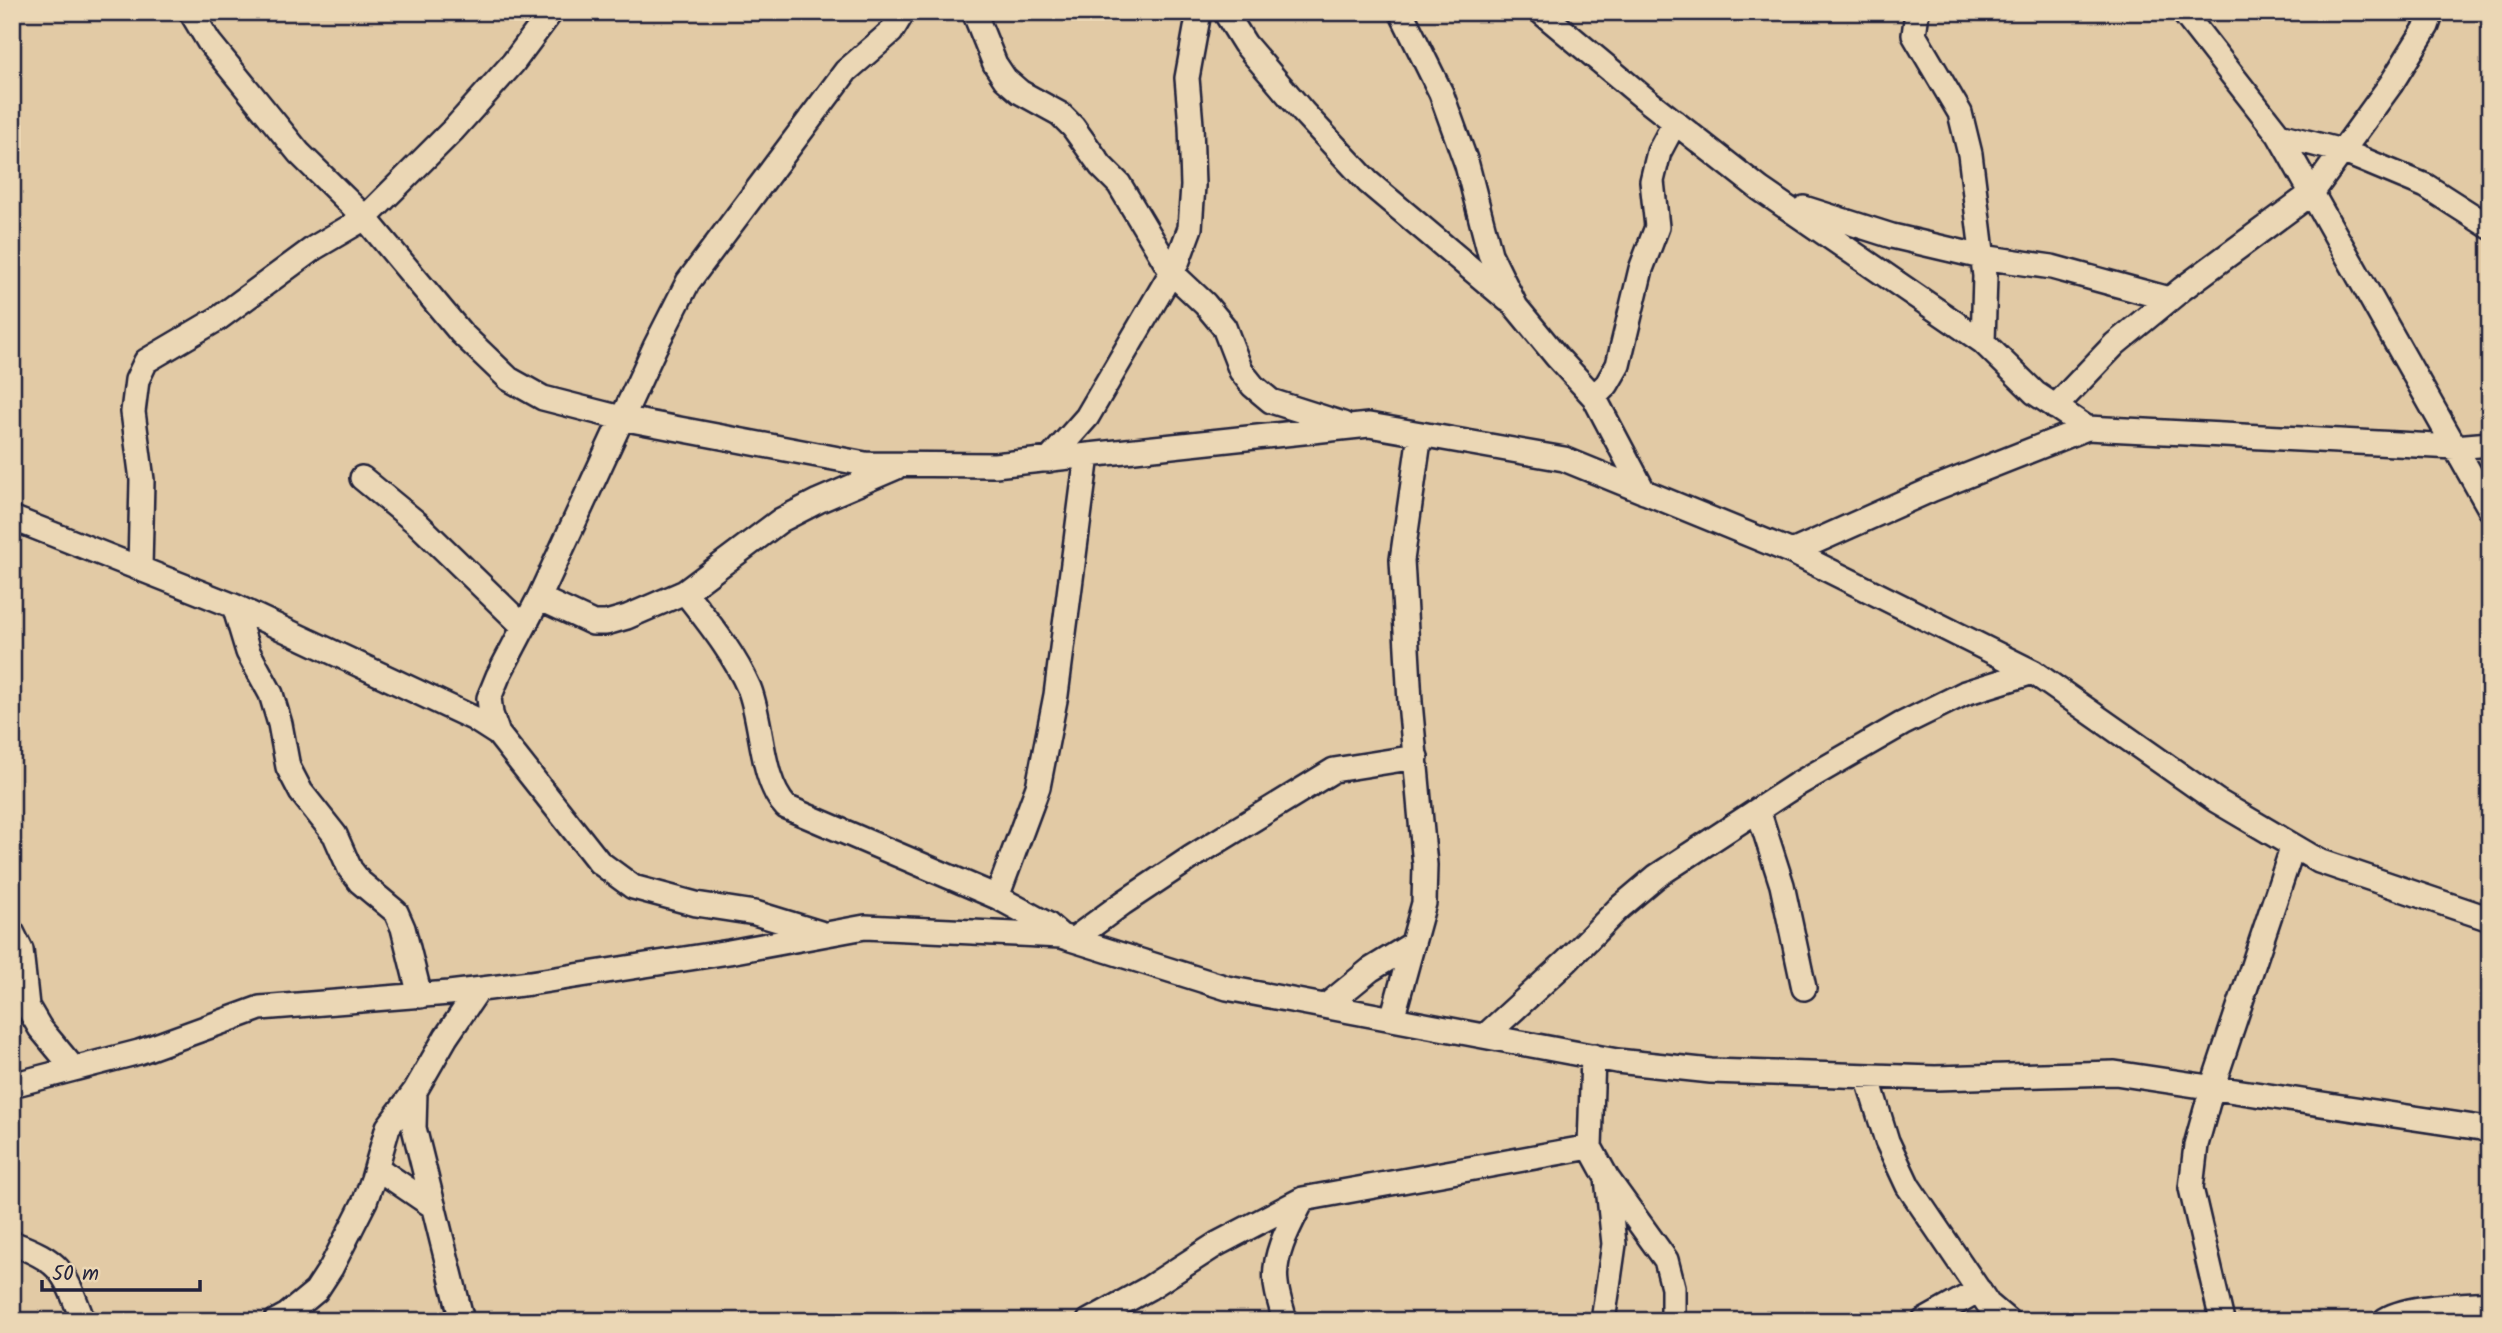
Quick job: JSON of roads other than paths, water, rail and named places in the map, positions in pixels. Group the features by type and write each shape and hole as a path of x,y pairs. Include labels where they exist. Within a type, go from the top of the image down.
{"street":[{"path":"191,12 209,42 299,153 365,218 461,333 509,379 543,398 621,418 865,464 995,465 1369,425 1564,459 1792,552 2032,672 2217,801 2319,861 2490,919"},
{"path":"140,568 142,480 133,412 137,380 143,365 159,352 219,318 314,248 365,218 454,129 505,73 551,12"},
{"path":"826,934 755,913 696,904 633,887 599,862 498,734 489,698 688,282 846,71 891,32 903,12"},
{"path":"974,12 995,64 1005,79 1020,92 1060,114 1073,127 1095,160 1119,184 1172,273 1205,304 1224,327 1241,370 1262,394 1271,401 1353,427"},
{"path":"1049,460 1087,417 1172,273 1190,228 1193,186 1187,78 1199,12"},
{"path":"1225,12 1245,44 1368,182 1516,307 1594,397 1644,492"},
{"path":"1401,12 1441,93 1467,165 1490,254 1516,307"},
{"path":"1541,12 1675,122 1777,200 1983,342 2035,393 2087,428"},
{"path":"1917,12 1914,35 1960,113 1970,154 1985,276 1983,342"},
{"path":"2183,12 2279,135 2490,509"},
{"path":"2055,407 2115,344 2169,299 2312,194 2391,84 2427,26 2432,12"},
{"path":"1594,397 1607,384 1618,365 1641,269 1657,227 1653,181 1659,152 1675,122"},
{"path":"2279,135 2342,151 2426,186 2490,228"},
{"path":"1777,200 1892,236 1982,257 2052,267 2169,299"},
{"path":"1792,552 1933,489 2087,428 2455,447 2490,444"},
{"path":"1392,1019 1424,903 1425,866 1410,702 1402,560 1420,434"},
{"path":"998,897 1038,787 1075,561 1087,456"},
{"path":"539,598 593,623 627,617 685,592 781,520 903,464"},
{"path":"362,478 418,524 523,626"},
{"path":"12,518 234,606 435,699 498,734"},
{"path":"685,592 729,650 749,689 774,789 786,807 998,897 1068,938"},
{"path":"234,606 248,652 271,694 288,767 301,792 335,835 349,869 360,882 396,912 404,928 420,996"},
{"path":"1485,1036 1567,961 1618,909 1657,876 1796,785 1902,724 1965,693 2032,672"},
{"path":"1068,938 1192,857 1334,770 1416,757"},
{"path":"1758,810 1782,885 1804,988"},
{"path":"2222,1321 2191,1188 2196,1145 2212,1088 2293,846"},
{"path":"12,1085 139,1052 260,1008 478,989 702,956 865,928 1068,938 1227,988 1593,1056 1711,1071 1935,1078 2115,1073 2482,1128 2490,1132"},
{"path":"12,932 21,950 27,1006 40,1028 74,1069"},
{"path":"1326,1006 1370,970 1411,945"},
{"path":"276,1321 316,1291 331,1268 365,1202 388,1128 415,1091 478,989"},
{"path":"1593,1056 1590,1147 1607,1178 1666,1260 1673,1287 1673,1321"},
{"path":"1867,1076 1886,1141 1908,1186 1988,1304 2008,1321"},
{"path":"415,1091 414,1128 462,1321"},
{"path":"1089,1321 1149,1288 1217,1244 1303,1199 1590,1147"},
{"path":"377,1168 434,1208"},
{"path":"1603,1321 1614,1244 1607,1178"},
{"path":"1285,1321 1275,1282 1276,1268 1288,1231 1303,1199"},
{"path":"12,1242 41,1253 58,1266 71,1288 83,1321"},
{"path":"1924,1321 1979,1290"},
{"path":"2384,1321 2390,1316 2414,1310 2490,1303"}]}
